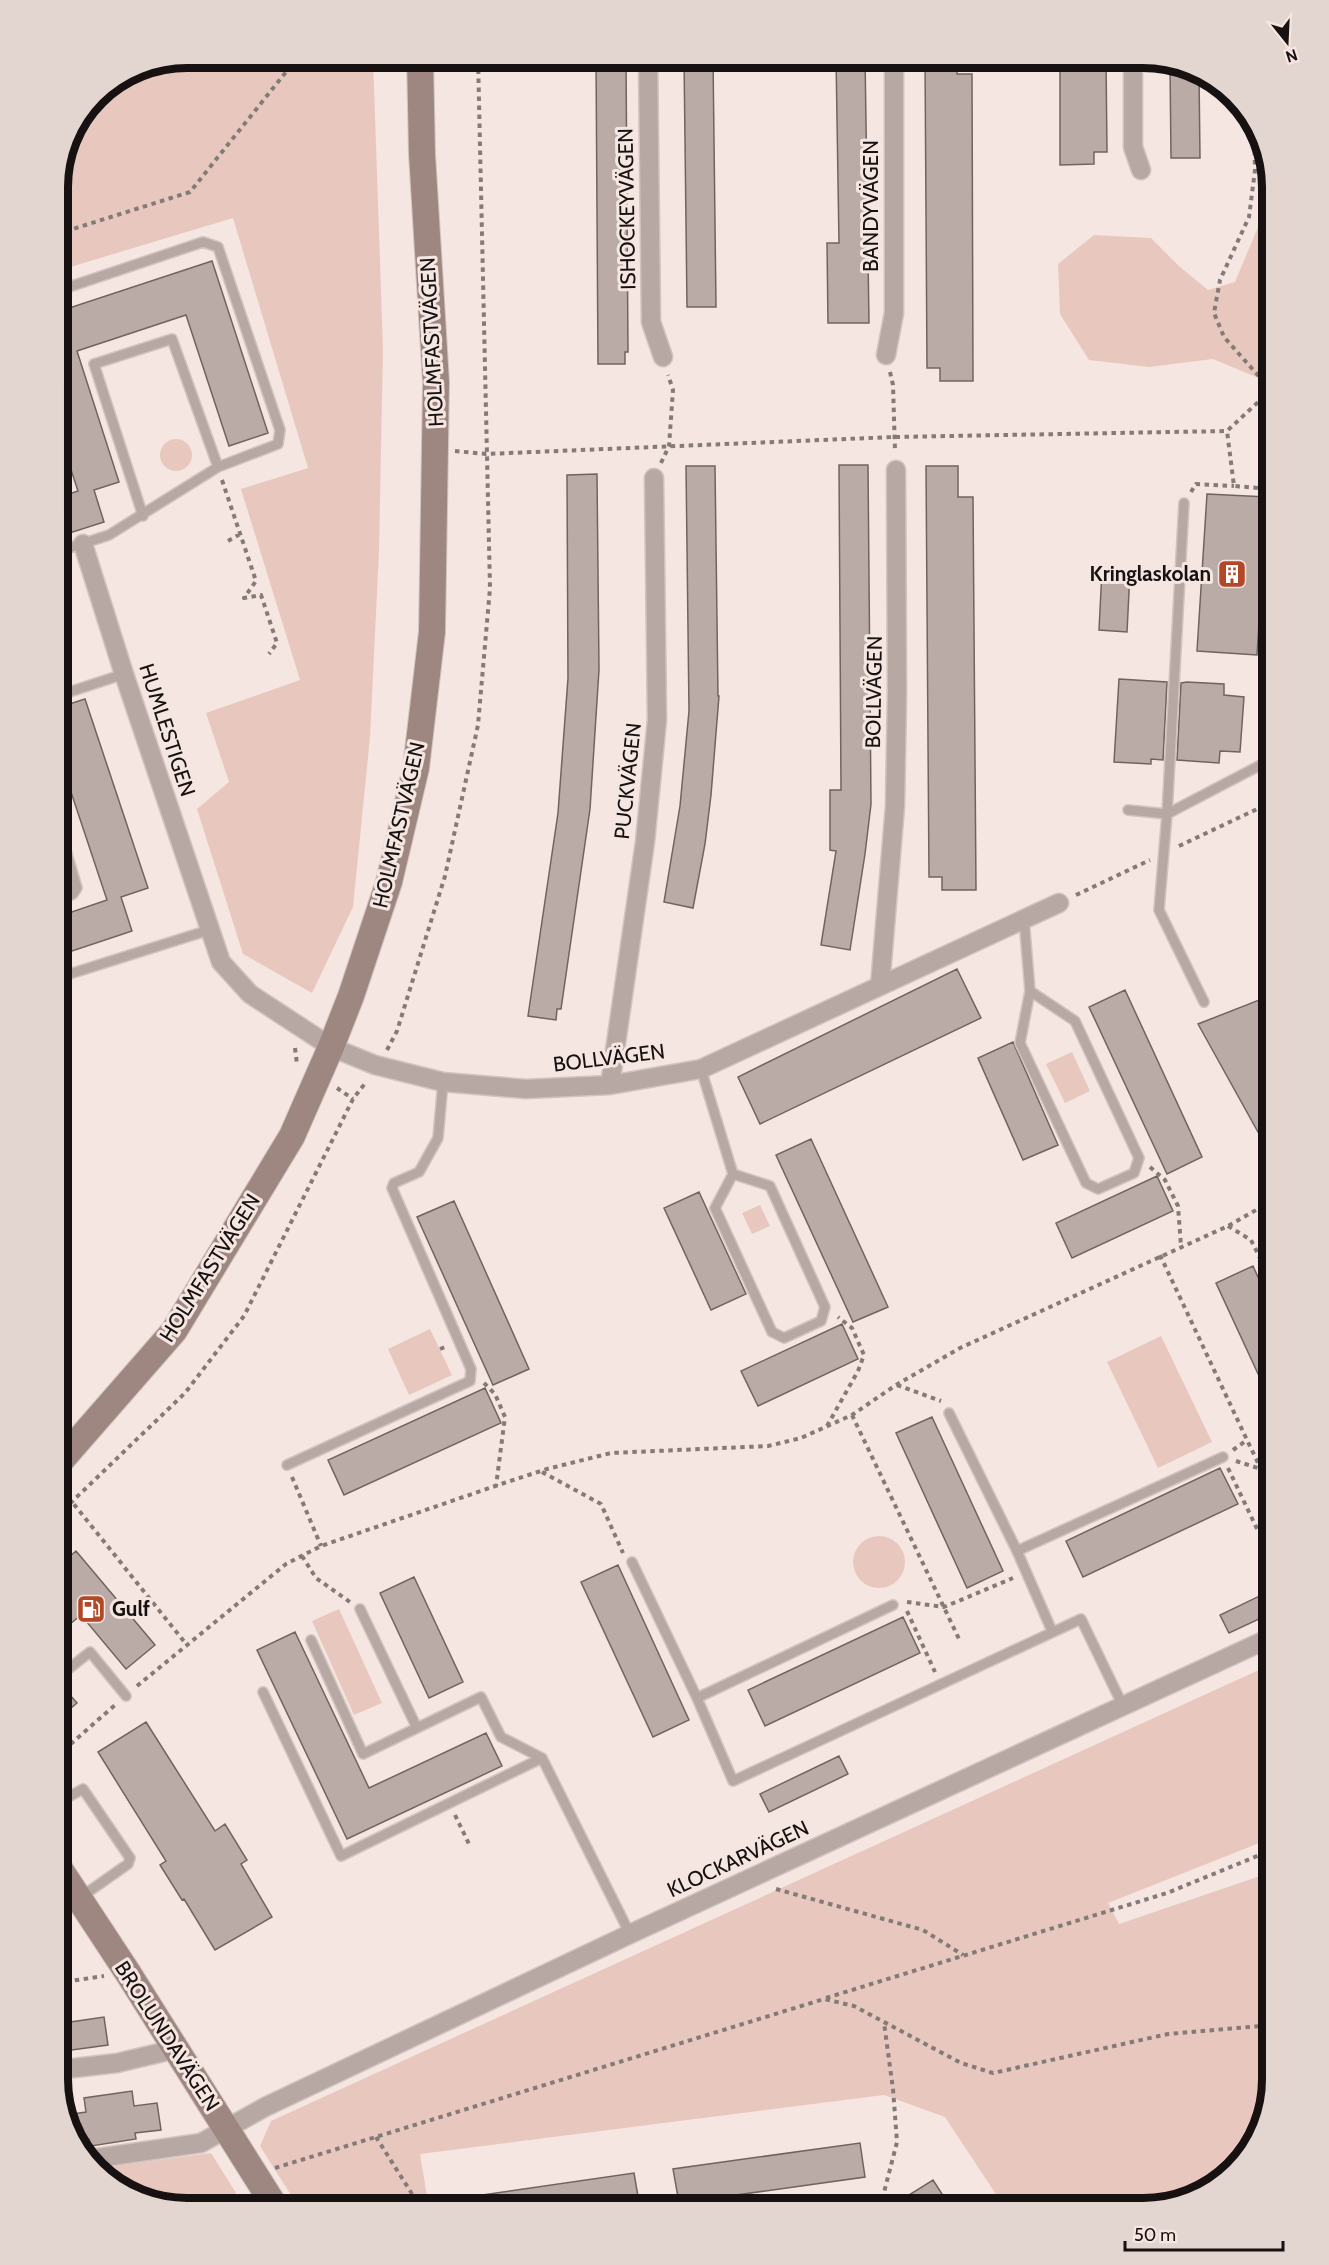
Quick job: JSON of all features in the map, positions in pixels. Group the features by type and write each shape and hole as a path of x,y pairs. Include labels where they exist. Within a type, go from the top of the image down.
{"street":[{"name":"HOLMFASTVÄGEN","path":"68,1452 174,1331 292,1136 351,996 389,882 416,768 432,632 437,449 436,382 422,154 420,68"},
{"name":"ISHOCKEYVÄGEN","path":"648,68 651,322 663,357"},
{"name":"BANDYVÄGEN","path":"885,355 894,313 894,68"},
{"path":"1133,68 1133,147 1141,170"},
{"name":"BOLLVÄGEN","path":"880,986 895,806 896,470"},
{"name":"PUCKVÄGEN","path":"610,1085 645,842 657,720 654,478"},
{"name":"HUMLESTIGEN","path":"83,544 124,674 221,962 250,994 331,1047"},
{"name":"BOLLVÄGEN","path":"331,1047 375,1065 443,1083 526,1089 610,1085 701,1069 1059,903"},
{"name":"KLOCKARVÄGEN","path":"98,2158 201,2143 228,2130 265,2107 630,1934 1262,1642"},
{"name":"BROLUNDAVÄGEN","path":"68,1881 269,2197"},
{"path":"68,2069 117,2063 176,2049"}],"lane":[{"path":"68,287 203,242 218,248 280,430 278,444 218,467 110,535 68,549"},
{"path":"143,516 94,364 172,339 218,467"},
{"path":"1184,503 1167,814 1159,910 1204,1002"},
{"path":"68,692 124,674"},
{"path":"1128,810 1167,814 1262,764"},
{"path":"68,857 77,888 68,896"},
{"path":"1024,919 1030,991 1020,1043 1086,1184 1098,1190 1134,1173 1139,1158 1075,1021 1030,991"},
{"path":"68,975 209,930"},
{"path":"701,1069 732,1174 715,1208 772,1332 784,1338 820,1321 825,1307 770,1186 732,1174"},
{"path":"287,1465 470,1380 471,1369 392,1188 394,1183 419,1172 438,1138 443,1083"},
{"path":"949,1413 1017,1551 1052,1631"},
{"path":"1017,1551 1223,1457"},
{"path":"632,1562 697,1698 733,1781 1081,1619 1123,1706"},
{"path":"697,1698 893,1605"},
{"path":"360,1609 417,1728"},
{"path":"311,1640 363,1754 481,1697 501,1737 542,1758 630,1934"},
{"path":"68,1669 90,1652 126,1696"},
{"path":"263,1692 341,1856 542,1758"},
{"path":"68,1797 83,1789 130,1858 128,1864 80,1898"}],"path":[{"path":"68,231 190,192 289,68"},
{"path":"1255,149 1255,170 1249,217 1220,280 1214,313 1224,337 1262,381"},
{"path":"885,355 893,385 896,470"},
{"path":"654,478 669,446 673,390 663,357"},
{"path":"437,449 486,454 894,438 1227,430 1262,399"},
{"path":"1227,430 1234,486"},
{"path":"218,467 256,581 244,598 261,595 277,643 269,654"},
{"path":"1184,503 1196,484 1262,488"},
{"path":"228,541 240,534"},
{"path":"1139,1158 1166,1180 1178,1206 1181,1246"},
{"path":"68,1746 186,1644 286,1564 321,1546 542,1471 611,1454 768,1446 801,1438 852,1415 896,1385 960,1348 1228,1226 1262,1207"},
{"path":"1228,1226 1251,1240 1262,1261"},
{"path":"1160,1255 1261,1469"},
{"path":"825,1307 852,1328 864,1355 858,1371 827,1426"},
{"path":"471,1369 495,1394 505,1418 496,1486"},
{"path":"896,1385 941,1401 949,1413"},
{"path":"852,1415 960,1641"},
{"path":"1223,1457 1261,1469"},
{"path":"1223,1457 1259,1533"},
{"path":"287,1465 321,1546"},
{"path":"542,1471 601,1504 625,1557 632,1562"},
{"path":"68,1505 73,1503 186,1644"},
{"path":"302,1556 316,1578 360,1609"},
{"path":"941,1683 903,1601 944,1607 1025,1573"},
{"path":"449,1804 470,1846"},
{"path":"257,2177 269,2170 1167,1893 1262,1854"},
{"path":"760,1873 767,1886 923,1930 963,1955"},
{"path":"68,1981 128,1973"},
{"path":"824,1999 854,2006 961,2063 993,2073 1168,2034 1262,2026"},
{"path":"883,2198 897,2142 884,2022"},
{"path":"376,2137 414,2197"}],"shaded area":[{"path":"179,68 373,68 383,349 379,551 370,737 353,907 312,993 243,954 197,809 229,782 206,713 300,680 241,489 308,468 233,218 68,268 68,179 72,156 83,127 102,102 127,83 164,70"},
{"path":"1262,214 1262,380 1213,359 1149,367 1089,360 1060,314 1058,264 1094,235 1151,238 1180,267 1208,290 1235,282"},
{"path":"176,439 187,444 192,455 187,466 176,471 165,466 160,455 165,444"},
{"path":"1072,1052 1090,1091 1065,1103 1046,1064"},
{"path":"760,1205 770,1226 752,1234 742,1213"},
{"path":"430,1329 452,1375 409,1395 388,1349"},
{"path":"1161,1336 1212,1442 1158,1468 1107,1362"},
{"path":"879,1536 889,1538 897,1544 903,1552 905,1562 903,1572 897,1580 889,1586 879,1588 869,1586 861,1580 855,1572 853,1562 855,1552 861,1544 869,1538"},
{"path":"339,1609 382,1703 354,1715 312,1621"},
{"path":"1262,1669 1262,1842 1108,1903 1119,1924 1262,1875 1262,2078 1257,2109 1249,2131 1232,2157 1221,2168 1195,2185 1165,2195 1142,2198 998,2198 945,2117 884,2095 420,2154 427,2197 292,2197 260,2146 271,2121"},
{"path":"211,2153 236,2193 230,2197 164,2195 134,2185 107,2167"}],"building":[{"path":"596,68 626,68 628,352 625,352 625,364 598,364"},
{"path":"684,68 713,68 716,307 687,307"},
{"path":"836,68 865,68 869,323 828,323 827,243 839,243"},
{"path":"925,68 957,68 957,74 972,74 973,381 940,381 940,368 927,368"},
{"path":"1060,68 1106,68 1107,152 1094,152 1094,164 1060,165"},
{"path":"1170,71 1199,83 1200,158 1171,158"},
{"path":"212,261 268,433 229,446 186,315 77,351 119,482 94,490 104,522 68,533 68,494 78,491 68,461 68,308"},
{"path":"839,465 868,465 871,804 850,950 821,945 836,851 830,850 830,790 841,790"},
{"path":"686,466 715,466 719,696 705,844 693,908 664,902 680,806 689,711"},
{"path":"926,466 958,466 958,497 973,497 976,890 942,890 942,877 929,877"},
{"path":"597,474 599,670 590,809 561,1009 557,1009 556,1020 528,1016 558,813 568,678 567,475"},
{"name":"Kringlaskolan","path":"1207,494 1262,497 1262,576 1257,655 1197,651"},
{"path":"1102,570 1130,572 1127,632 1099,630"},
{"path":"1119,679 1167,682 1163,760 1151,759 1151,764 1114,762"},
{"path":"1181,683 1224,684 1224,695 1244,697 1240,752 1220,751 1219,763 1177,760"},
{"path":"85,699 148,888 121,897 132,931 68,952 68,913 107,900 68,783 68,704"},
{"path":"957,969 981,1018 760,1124 738,1077"},
{"path":"1125,990 1202,1157 1167,1174 1089,1007"},
{"path":"1262,999 1262,1130 1258,1132 1198,1024"},
{"path":"1013,1042 1058,1145 1023,1160 978,1058"},
{"path":"811,1139 888,1307 853,1322 776,1155"},
{"path":"1157,1176 1173,1211 1072,1258 1056,1223"},
{"path":"699,1192 746,1294 711,1310 664,1208"},
{"path":"454,1201 529,1369 493,1385 417,1217"},
{"path":"1253,1266 1262,1286 1262,1382 1216,1283"},
{"path":"842,1324 858,1359 758,1406 741,1371"},
{"path":"485,1388 501,1423 344,1495 328,1460"},
{"path":"932,1417 1003,1571 967,1588 896,1433"},
{"path":"1220,1468 1238,1504 1083,1577 1066,1541"},
{"name":"Gulf","path":"76,1551 155,1645 126,1669 81,1615 68,1626 68,1558"},
{"path":"618,1565 689,1720 653,1737 581,1582"},
{"path":"414,1577 463,1682 429,1698 380,1593"},
{"path":"1262,1595 1262,1618 1229,1633 1220,1615"},
{"path":"903,1617 920,1653 765,1726 748,1690"},
{"path":"295,1632 369,1788 486,1733 502,1766 347,1839 257,1650"},
{"path":"68,1693 77,1703 68,1711"},
{"path":"146,1722 215,1831 225,1824 247,1860 241,1864 272,1917 215,1950 160,1865 166,1861 98,1752"},
{"path":"839,1756 848,1774 769,1812 760,1794"},
{"path":"104,2017 108,2045 68,2050 68,2022"},
{"path":"132,2091 134,2106 157,2103 161,2130 135,2133 136,2139 91,2146 89,2139 85,2140 80,2131 73,2114 86,2112 84,2098"},
{"path":"860,2143 865,2177 718,2198 678,2198 673,2169"},
{"path":"634,2173 638,2197 467,2197"},
{"path":"933,2180 944,2198 904,2198"}],"place":[{"name":"Kringlaskolan","path":"1232,574"},
{"name":"Gulf","path":"91,1609"}]}
